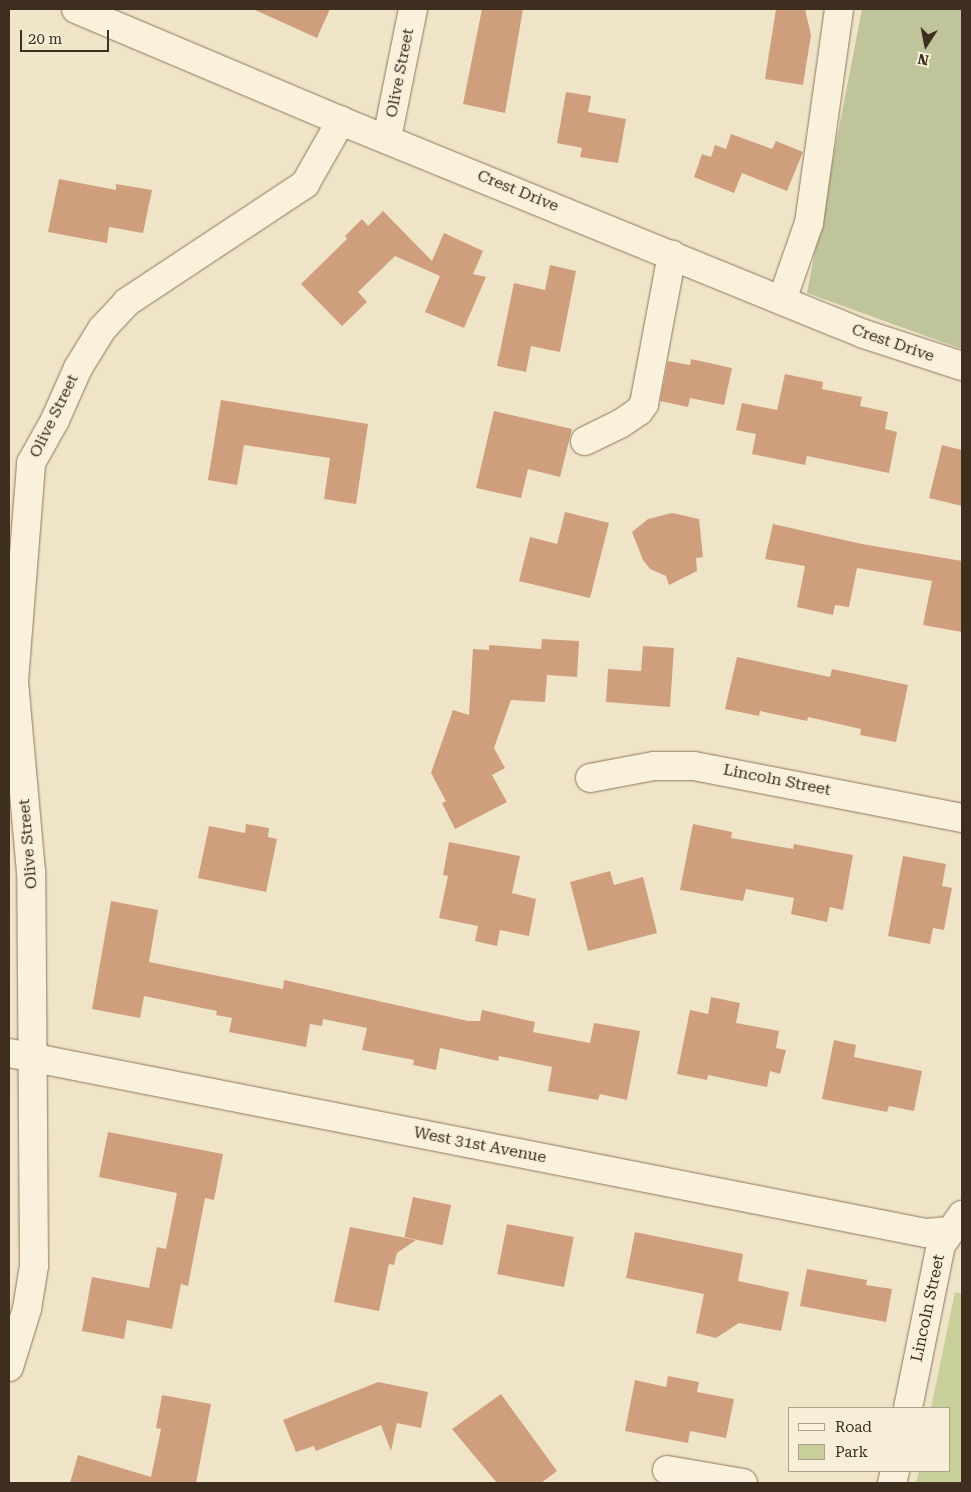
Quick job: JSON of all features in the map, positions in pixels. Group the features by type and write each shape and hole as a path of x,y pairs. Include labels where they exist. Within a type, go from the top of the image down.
{"street":[{"name":"Crest Drive","path":"76,9 341,121 387,138 864,334 962,366"},
{"name":"Olive Street","path":"387,138 413,9"},
{"path":"782,300 809,223 839,9"},
{"name":"Olive Street","path":"9,1367 27,1309 34,1266 21,1055 31,872 12,698 31,463 63,405 78,368 102,328 127,302 305,184 341,121"},
{"path":"586,441 620,424 644,404 672,255"},
{"name":"Lincoln Street","path":"590,778 654,766 694,766 962,818"},
{"name":"West 31st Avenue","path":"21,1055 926,1233 956,1223"},
{"name":"Lincoln Street","path":"908,1407 941,1246 956,1223"},
{"path":"667,1470 743,1483"}],"green space":[{"path":"862,9 962,9 962,349 807,293"},
{"path":"955,1292 962,1294 962,1483 916,1483 919,1472 951,1472 951,1407 931,1407"}],"building":[{"path":"253,9 330,9 317,38"},
{"path":"482,9 523,9 505,113 463,104"},
{"path":"776,9 805,9 811,35 803,85 765,79"},
{"path":"566,92 591,96 588,112 626,119 618,163 580,157 582,148 557,143"},
{"path":"731,134 772,149 776,141 803,152 787,191 742,173 734,193 694,177 702,154 711,157 715,145 726,149"},
{"path":"59,179 116,190 116,184 152,190 143,233 109,227 107,243 48,232"},
{"path":"383,211 432,261 444,233 483,251 473,274 486,277 464,328 425,312 440,276 395,256 358,292 367,302 342,326 301,284 347,239 345,236 362,219 368,226"},
{"path":"550,265 576,271 560,352 531,346 526,372 497,366 514,283 545,290"},
{"path":"691,359 732,368 724,405 690,398 688,407 660,401 668,361 690,365"},
{"path":"785,374 823,382 822,389 862,397 860,406 888,412 885,429 897,432 889,473 807,456 805,465 752,454 756,434 736,430 742,403 777,410"},
{"path":"221,400 368,424 356,504 324,499 330,458 244,445 237,485 208,480"},
{"path":"494,411 572,429 560,477 528,469 521,498 476,488"},
{"path":"942,445 962,450 962,506 929,498"},
{"path":"565,512 609,523 590,598 519,581 530,537 557,544"},
{"path":"672,513 699,519 703,557 696,558 697,571 669,585 666,576 650,569 643,560 632,532 648,519"},
{"path":"773,524 862,544 962,561 962,632 923,625 932,581 857,568 849,607 835,605 833,615 797,607 805,566 765,559"},
{"path":"542,639 579,641 577,677 547,675 545,702 511,700 494,748 505,768 492,775 507,802 455,829 442,803 446,801 431,773 453,710 469,715 473,649 489,650 489,645 541,649"},
{"path":"643,646 674,648 670,707 606,702 608,669 641,671"},
{"path":"737,657 830,677 832,669 908,685 896,742 860,735 861,729 808,717 807,721 760,711 759,716 725,709"},
{"path":"246,824 269,828 268,837 277,839 266,892 198,878 209,826 245,833"},
{"path":"693,824 732,832 731,838 793,849 794,844 853,855 843,910 830,907 827,922 791,914 794,898 746,889 743,901 680,890"},
{"path":"449,842 520,856 512,893 536,899 529,936 500,930 497,946 475,941 478,926 439,918 448,876 443,875"},
{"path":"903,856 946,864 942,886 952,888 944,930 933,928 930,944 888,936"},
{"path":"610,871 614,885 643,877 657,933 588,951 570,882"},
{"path":"111,901 158,910 149,962 283,989 284,980 468,1021 480,1021 482,1010 535,1022 533,1032 590,1043 594,1023 640,1031 627,1100 600,1094 598,1100 548,1091 552,1067 499,1056 498,1061 440,1048 436,1070 413,1065 414,1060 362,1050 367,1028 323,1019 322,1026 310,1024 306,1047 229,1032 232,1018 216,1015 217,1011 144,996 140,1018 92,1009"},
{"path":"711,997 740,1003 736,1023 779,1031 776,1048 786,1050 780,1074 770,1071 767,1087 708,1075 707,1080 677,1074 690,1010 708,1014"},
{"path":"834,1040 856,1045 854,1057 922,1071 914,1111 889,1106 887,1112 822,1099"},
{"path":"108,1132 223,1154 214,1200 205,1198 188,1286 181,1284 172,1329 127,1320 124,1339 82,1331 92,1277 149,1288 157,1247 166,1249 177,1193 99,1177"},
{"path":"413,1197 451,1205 443,1245 404,1237"},
{"path":"507,1224 574,1237 564,1287 497,1274"},
{"path":"350,1227 416,1240 397,1253 394,1265 389,1264 379,1311 334,1302"},
{"path":"635,1232 743,1254 738,1281 789,1292 781,1331 739,1323 716,1338 696,1333 704,1294 626,1278"},
{"path":"807,1269 867,1280 866,1285 892,1289 886,1322 800,1306"},
{"path":"668,1376 699,1382 697,1392 734,1399 726,1438 690,1431 688,1443 625,1431 635,1380 666,1387"},
{"path":"378,1382 428,1392 421,1428 397,1423 391,1451 381,1425 316,1451 314,1446 296,1452 283,1420"},
{"path":"501,1394 557,1471 541,1483 497,1483 452,1429"},
{"path":"162,1395 211,1404 196,1483 70,1483 78,1455 151,1477 161,1429 156,1428"}]}
